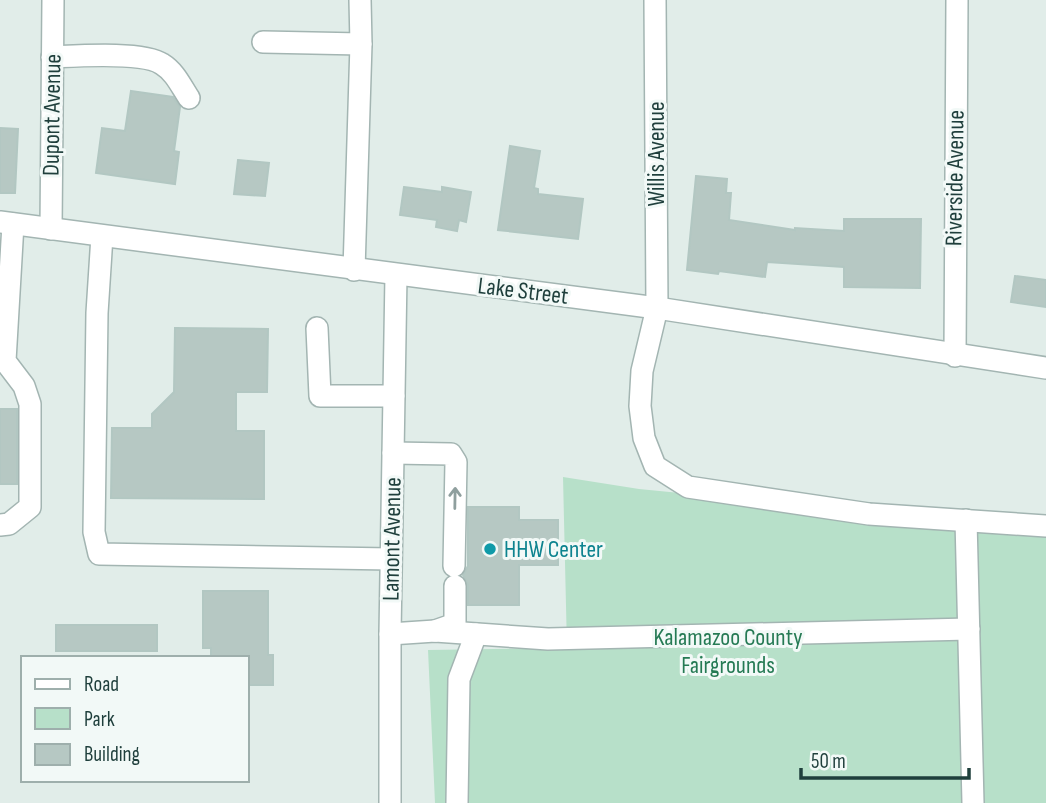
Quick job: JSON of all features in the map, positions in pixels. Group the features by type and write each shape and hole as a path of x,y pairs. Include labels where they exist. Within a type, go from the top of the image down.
{"street":[{"name":"Dupont Avenue","path":"51,229 52,0"},
{"path":"354,270 360,0"},
{"name":"Willis Avenue","path":"655,0 656,309 642,371 640,406 644,438 655,466 688,487 869,514 1046,526"},
{"name":"Riverside Avenue","path":"955,356 957,0"},
{"path":"263,42 361,44"},
{"path":"52,57 149,58 159,61 176,76 189,99"},
{"path":"0,525 9,524 30,506 30,404 24,386 5,361 6,223"},
{"name":"Lake Street","path":"6,223 656,309 1046,368"},
{"path":"102,236 97,313 94,532 99,554 391,559"},
{"name":"Lamont Avenue","path":"390,803 396,275"},
{"path":"317,328 320,396 394,396"},
{"path":"393,453 450,454 456,462 455,624 435,631"},
{"path":"966,520 973,803"},
{"path":"390,634 435,631 548,639 969,629"},
{"path":"457,803 459,679 475,634"}],"green space":[{"name":"Kalamazoo County Fairgrounds","path":"563,477 639,489 1046,529 1046,803 435,803 428,650 567,648"}],"building":[{"path":"131,91 173,97 180,107 174,151 179,152 175,184 96,173 102,128 125,131"},
{"path":"0,128 18,129 15,193 0,193"},
{"path":"510,146 540,151 534,188 538,189 538,194 583,199 578,239 498,230"},
{"path":"238,160 269,163 265,196 234,194"},
{"path":"696,176 727,179 726,193 731,193 729,220 795,230 844,231 844,219 921,219 920,288 844,287 844,267 767,262 765,277 687,270"},
{"path":"404,187 442,192 442,187 471,192 466,222 459,220 457,231 436,227 437,220 400,215"},
{"path":"1015,276 1046,280 1046,307 1011,302"},
{"path":"175,328 268,329 267,392 236,392 236,431 264,431 264,499 111,498 112,428 152,428 152,414 174,392"},
{"path":"0,409 17,409 17,484 0,484"},
{"name":"HHW Center","path":"468,507 519,507 519,520 558,520 558,565 519,565 519,605 468,605 468,585 463,575 468,566"},
{"path":"203,591 268,591 268,655 273,655 273,685 248,685 248,656 211,656 211,648 203,648"},
{"path":"56,625 157,625 157,651 56,651"}],"place":[{"name":"HHW Center","path":"490,549"}]}
